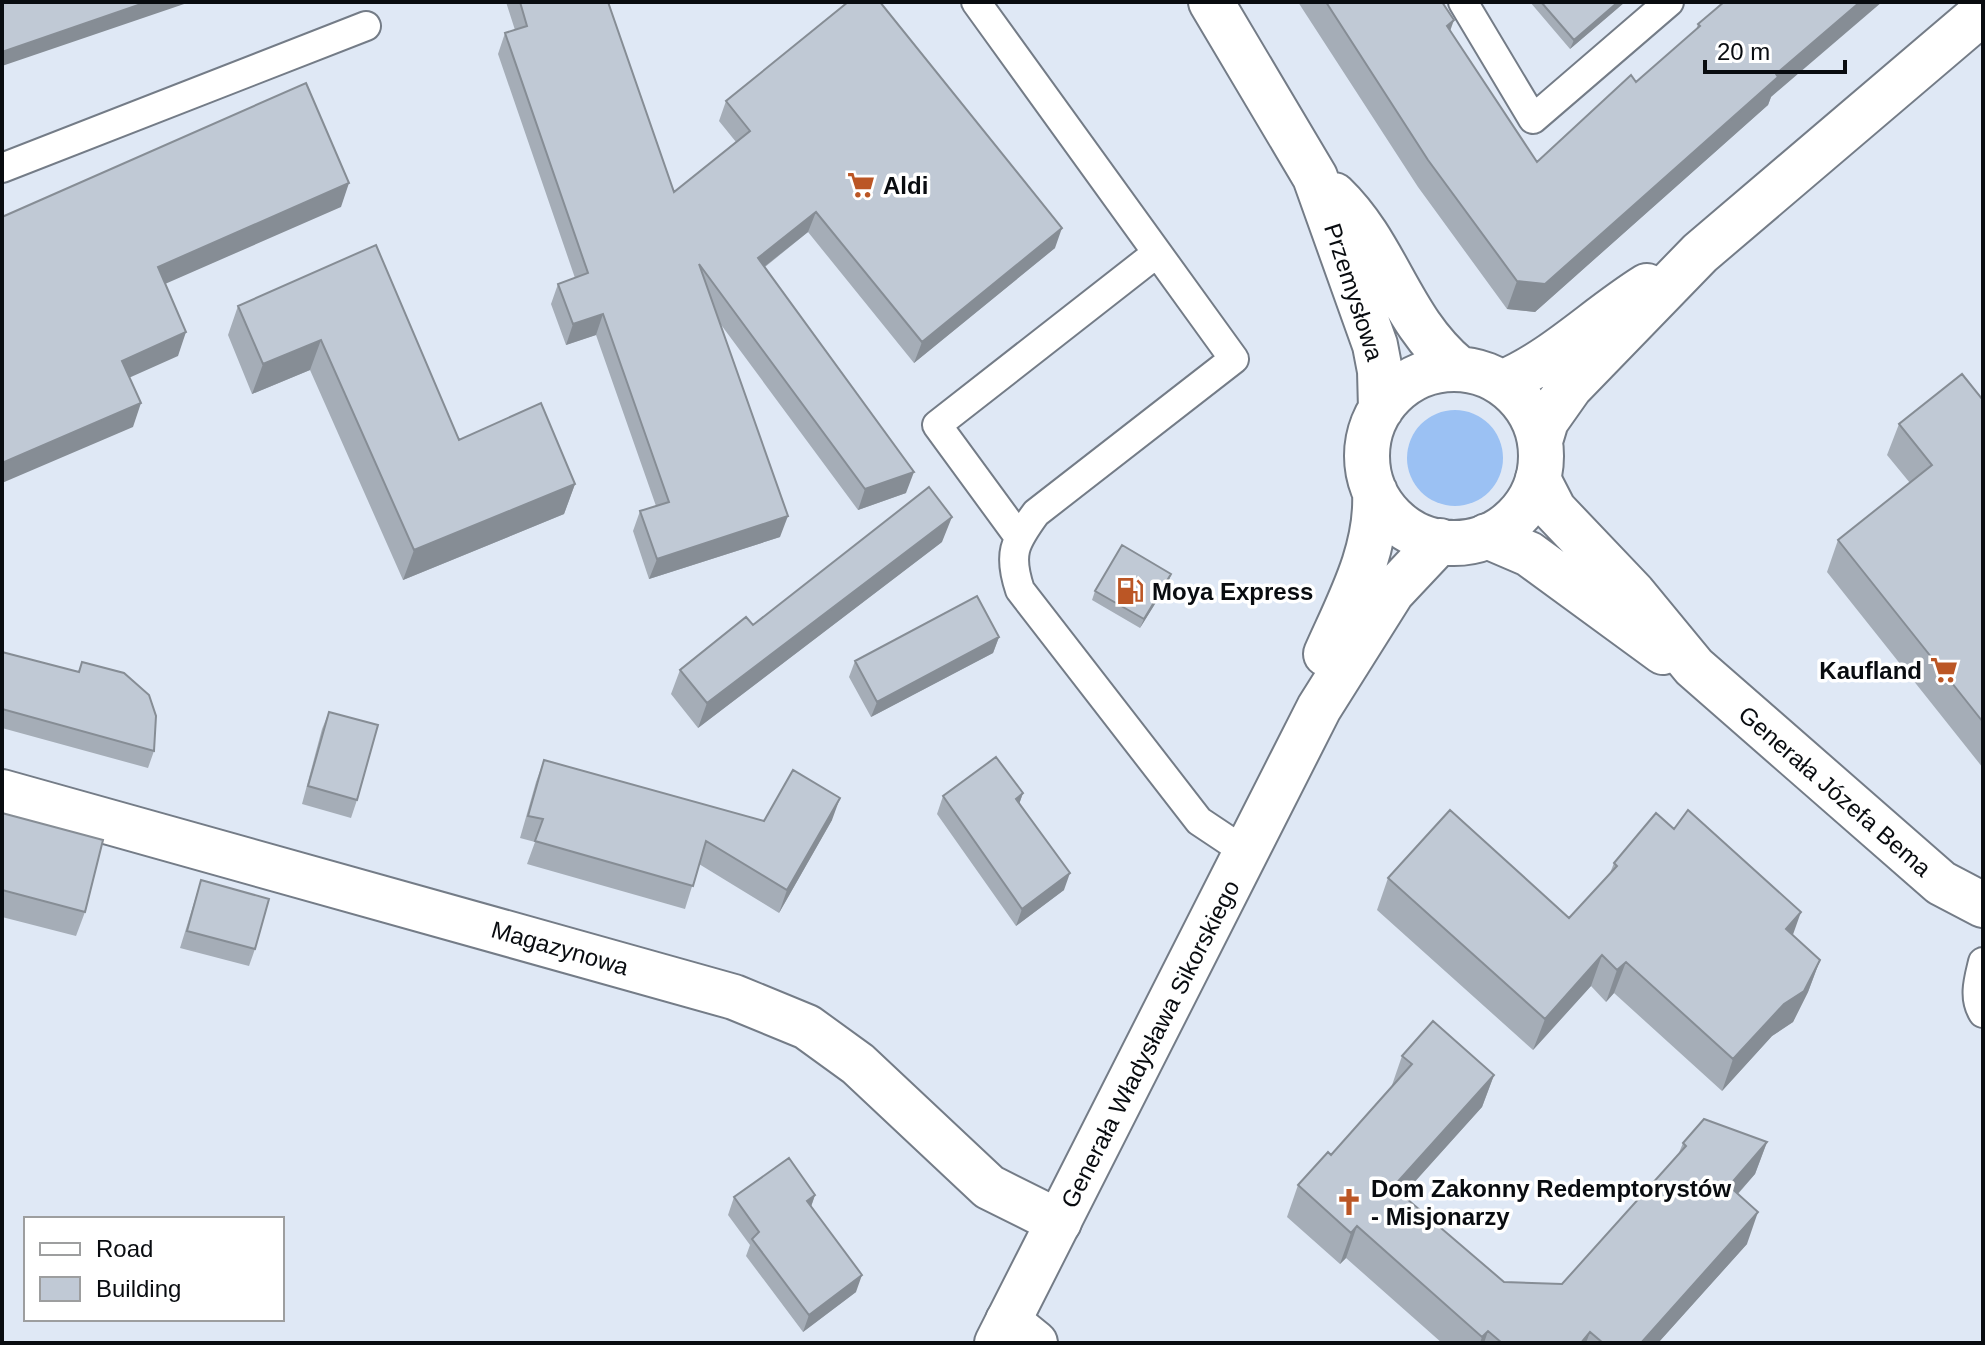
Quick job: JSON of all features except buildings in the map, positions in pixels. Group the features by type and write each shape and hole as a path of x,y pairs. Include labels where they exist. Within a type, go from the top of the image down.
{"street":[{"name":"Przemysłowa","path":"1211,2 1315,177 1375,345 1380,371 1381,409"},
{"path":"1539,460 1533,418 1520,398 1502,383 1481,373 1458,368 1435,370 1414,378 1395,391 1381,409 1367,450 1375,492 1401,525 1440,541 1456,543 1487,536 1519,514 1539,460 1546,421 1570,387 1700,253 1983,12"},
{"name":"Przemysłowa","path":"1315,177 1360,224 1428,342 1458,368"},
{"path":"1502,383 1544,362 1596,319 1700,253"},
{"name":"Generała Józefa Bema","path":"1539,460 1554,510 1633,593 1694,667 1941,883 1983,905"},
{"name":"Generała Władysława Sikorskiego","path":"1300,744 1319,672 1370,549 1376,519 1375,492"},
{"name":"Generała Józefa Bema","path":"1487,536 1529,554 1653,647 1694,667"},
{"name":"Generała Władysława Sikorskiego","path":"1013,1336 1059,1222 1300,744 1375,616 1401,579 1440,541"},
{"name":"Magazynowa","path":"2,792 734,997 807,1027 858,1064 989,1187 1059,1222"}],"lane":[{"path":"976,2 1234,359 1036,513 1019,537 1011,563 1020,590 1199,821 1247,853"},
{"path":"1463,2 1533,119 1669,2"},
{"path":"2,168 366,26"},
{"path":"1019,537 937,425 1157,253"},
{"path":"1983,962 1977,986 1978,1005 1983,1013"}],"shaded area":[{"path":"1455,410 1473,414 1489,424 1499,440 1503,458 1499,476 1489,492 1473,502 1455,506 1437,502 1421,492 1411,476 1407,458 1411,440 1421,424 1437,414"}],"place":[{"name":"Aldi","path":"861,185"},
{"name":"Moya Express","path":"1130,591"},
{"name":"Kaufland","path":"1944,670"},
{"name":"Dom Zakonny Redemptorystów - Misjonarzy","path":"1349,1202"}]}
